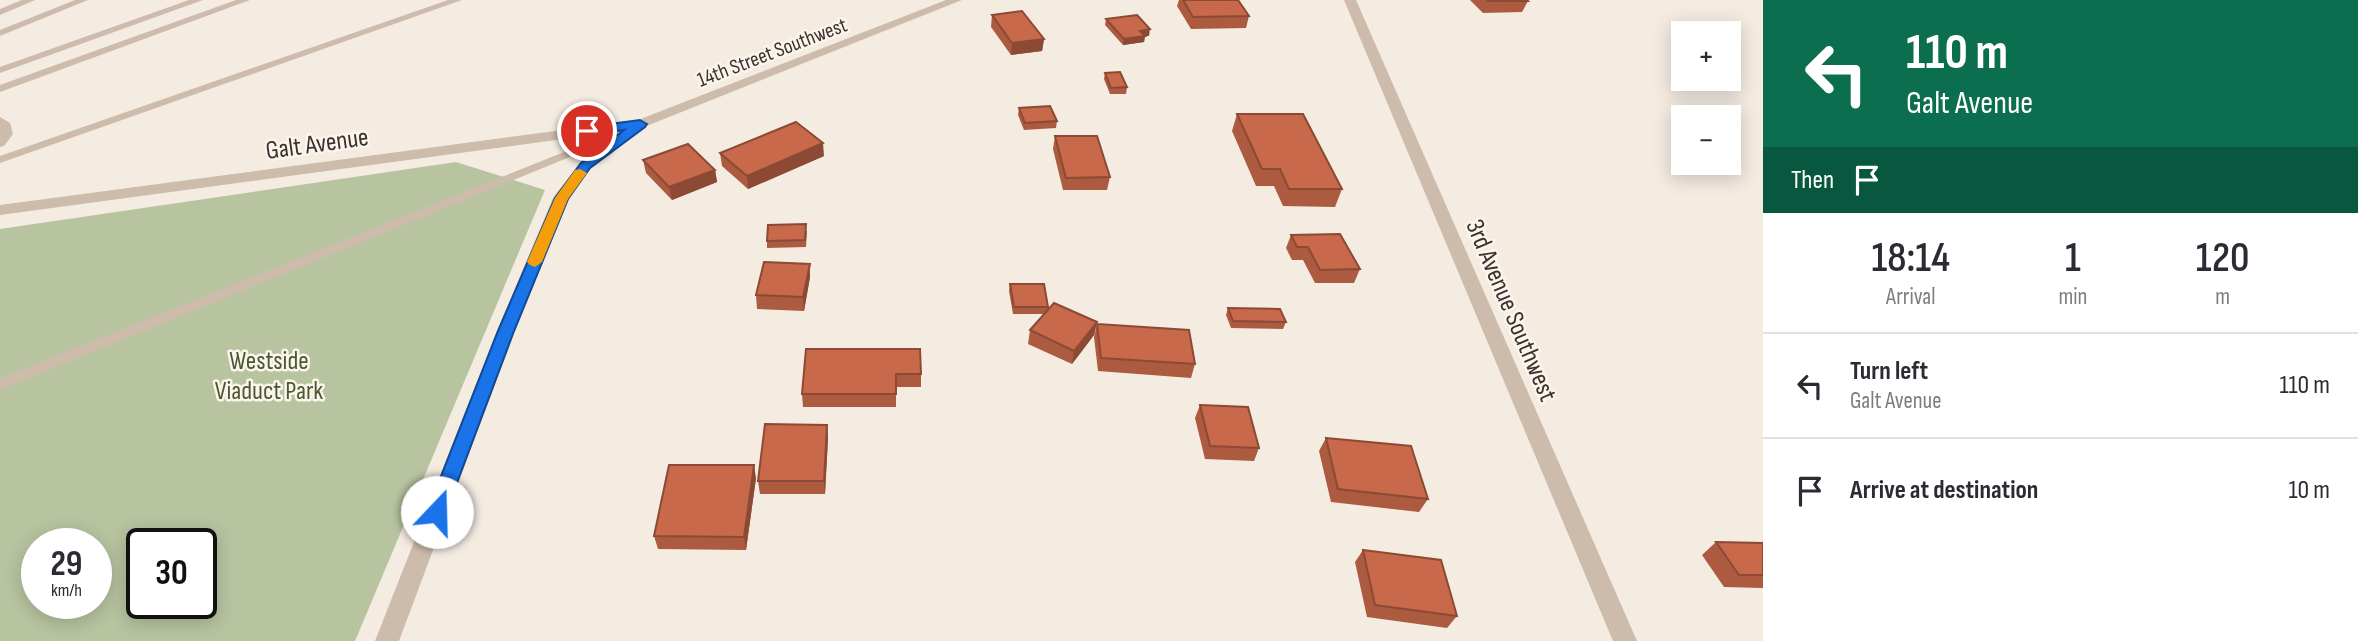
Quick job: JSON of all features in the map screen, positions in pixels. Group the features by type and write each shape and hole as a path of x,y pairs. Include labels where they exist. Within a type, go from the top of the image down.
{"street":[{"name":"14th Street Southwest","path":"640,124 956,0"},
{"name":"3rd Avenue Southwest","path":"1350,0 1625,641"},
{"name":"Galt Avenue","path":"0,210 640,124"},
{"path":"387,641 506,331 562,198 586,165 640,124"}],"lane":[{"path":"0,12 30,0"},
{"path":"0,33 83,0"},
{"path":"0,70 198,0"},
{"path":"0,89 245,0"},
{"path":"0,160 457,0"},
{"path":"0,120 6,124 7,134 0,144"},
{"path":"0,384 640,124"},
{"path":"0,171 99,125"}],"green space":[{"name":"Westside Viaduct Park","path":"456,162 545,190 355,641 0,641 0,229"}],"building":[{"path":"1183,0 1238,0 1249,16 1193,17"},
{"path":"1527,0 1528,1 1488,1"},
{"path":"1022,11 1044,39 1012,43 992,15"},
{"path":"1137,15 1150,29 1140,31 1145,36 1124,39 1106,19"},
{"path":"1120,72 1127,87 1111,88 1105,73"},
{"path":"1050,106 1057,121 1025,123 1019,108"},
{"path":"1237,114 1303,114 1342,189 1289,189 1280,169 1262,169"},
{"path":"796,122 823,143 747,176 720,153"},
{"path":"1055,136 1097,136 1110,177 1066,178"},
{"path":"688,144 715,170 669,187 643,160"},
{"path":"806,224 805,240 767,241 768,225"},
{"path":"1340,234 1360,269 1320,270 1308,247 1297,247 1291,235"},
{"path":"764,262 810,264 803,297 756,295"},
{"path":"1010,284 1044,284 1048,307 1014,307"},
{"path":"1054,303 1097,322 1074,351 1030,330"},
{"path":"1228,308 1280,309 1286,322 1233,321"},
{"path":"1097,324 1189,330 1195,364 1101,358"},
{"path":"806,349 920,349 921,374 896,374 896,394 802,394"},
{"path":"1200,405 1248,407 1259,448 1210,446"},
{"path":"765,424 827,425 824,481 758,481"},
{"path":"1326,438 1411,446 1428,499 1338,489"},
{"path":"669,465 754,465 744,537 654,536"},
{"path":"1716,542 1763,543 1763,575 1739,575"},
{"path":"1363,550 1441,560 1457,616 1375,605"}],"slow traffic":[{"path":"535,262 562,198 580,173"}],"route":[{"path":"437,512 506,331 562,198 586,165 640,124 587,131"}]}
